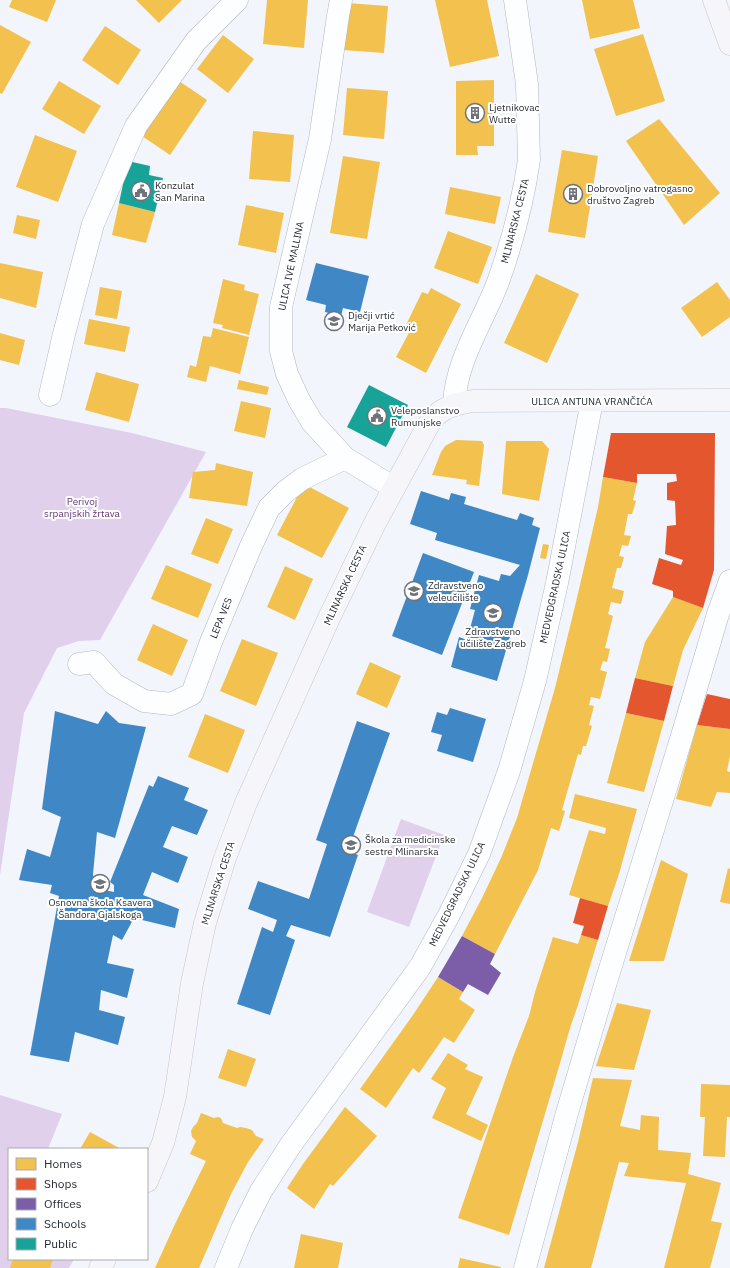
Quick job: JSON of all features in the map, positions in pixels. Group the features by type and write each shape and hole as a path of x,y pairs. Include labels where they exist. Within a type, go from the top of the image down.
{"main road":[{"path":"714,0 730,44"},
{"name":"ULICA ANTUNA VRANČIĆA","path":"454,404 474,401 730,400"},
{"name":"MLINARSKA CESTA","path":"148,1179 164,1143 173,1105 192,982 205,923 225,858 246,803 293,697 368,536 432,420 437,413 454,404"}],"street":[{"path":"50,395 64,334 93,224 136,126 196,41 238,0"},
{"name":"ULICA IVE MALLINA","path":"341,0 320,139 281,307 281,351 287,374 299,400 312,422 345,458 394,488"},
{"name":"MLINARSKA CESTA","path":"454,404 455,385 458,376 498,282 511,242 527,173 527,84 515,0"},
{"name":"MEDVEDGRADSKA ULICA","path":"226,1268 242,1229 261,1191 290,1146 420,967 449,915 480,854 509,771 535,681 557,583 592,401"},
{"name":"LEPA VES","path":"79,664 94,662 114,684 144,701 171,704 192,694 251,546 269,508 285,492 302,479 345,458"},
{"path":"525,1268 567,1113 605,985 725,592 730,580"}],"green space":[{"name":"Perivoj srpanjskih žrtava","path":"0,408 132,433 206,452 100,640 79,641 57,648 24,713 0,875"},
{"path":"401,819 444,835 409,927 367,912"},
{"path":"0,1095 62,1114 48,1148 8,1148 8,1260 73,1260 69,1268 0,1268"}],"building: Homes":[{"path":"12,0 56,0 47,22 9,7"},
{"path":"136,0 182,0 159,23"},
{"path":"267,0 308,0 304,48 263,44"},
{"path":"435,0 487,0 499,56 450,67"},
{"path":"582,0 633,0 640,28 590,39"},
{"path":"347,3 388,6 384,53 343,50"},
{"path":"0,25 31,42 2,94 0,93"},
{"path":"105,26 141,50 118,85 82,60"},
{"path":"643,34 665,101 616,116 594,49"},
{"path":"223,35 254,59 228,93 197,69"},
{"name":"Ljetnikovac Wutte","path":"494,80 494,146 477,146 478,155 456,155 456,81"},
{"path":"59,81 101,106 84,134 42,109"},
{"path":"179,81 207,100 170,155 142,136"},
{"path":"347,88 388,91 384,139 343,135"},
{"path":"659,119 720,193 684,225 626,141"},
{"path":"253,131 294,135 290,182 249,179"},
{"path":"35,135 77,151 58,202 16,187"},
{"name":"Dobrovoljno vatrogasno društvo Zagreb","path":"562,150 598,156 585,238 548,232"},
{"path":"343,156 380,162 367,239 330,233"},
{"path":"450,187 501,197 495,224 445,214"},
{"path":"119,203 155,212 146,243 112,235"},
{"path":"246,205 284,213 276,253 238,245"},
{"path":"17,215 40,220 36,239 13,233"},
{"path":"448,231 492,247 478,284 434,268"},
{"path":"0,263 43,272 36,308 0,298"},
{"path":"536,274 579,294 547,363 504,343"},
{"path":"223,279 245,285 244,290 259,294 249,335 222,328 223,325 213,323"},
{"path":"717,282 730,300 730,317 702,337 681,308"},
{"path":"100,287 122,291 117,319 95,315"},
{"path":"431,288 461,304 426,373 396,357 411,329 405,327 422,292 428,294"},
{"path":"89,319 130,327 125,352 84,344"},
{"path":"213,328 249,337 240,374 210,366 206,382 187,377 190,365 196,367 203,336 211,337"},
{"path":"0,333 25,340 19,365 0,360"},
{"path":"96,372 139,384 129,422 85,410"},
{"path":"239,380 269,387 267,395 237,389"},
{"path":"241,401 271,408 265,438 234,431"},
{"path":"456,440 482,441 484,445 479,486 466,484 467,480 432,475 445,446"},
{"path":"506,441 542,441 549,449 539,501 502,494"},
{"path":"216,463 253,472 247,506 189,498 193,472 215,470"},
{"path":"603,477 637,483 633,500 636,501 632,514 628,514 624,535 631,536 628,546 622,545 619,556 624,557 621,568 617,568 612,588 624,591 621,604 611,602 608,614 613,616 605,648 610,649 607,662 603,661 600,670 607,672 600,699 591,697 589,705 594,706 589,725 592,726 586,746 583,746 581,755 578,754 562,810 565,811 559,831 551,828 538,870 495,954 462,936 501,858 517,818 555,688 598,507"},
{"path":"304,484 349,508 322,558 277,535"},
{"path":"206,518 233,529 218,564 191,554"},
{"path":"543,544 549,545 546,559 540,558"},
{"path":"166,565 212,584 198,618 151,599"},
{"path":"285,566 313,579 295,620 267,607"},
{"path":"673,597 703,608 683,650 673,686 635,678 645,642"},
{"path":"153,624 188,640 172,676 137,660"},
{"path":"242,639 278,653 256,706 220,691"},
{"path":"370,662 401,676 387,708 356,694"},
{"path":"626,713 664,721 644,792 607,783"},
{"path":"205,714 245,730 228,773 188,757"},
{"path":"697,725 730,729 730,756 727,771 730,772 730,793 717,792 711,807 676,799"},
{"path":"575,794 637,809 619,874 608,906 569,895 589,830 605,834 606,828 569,818"},
{"path":"661,860 688,874 664,961 629,961"},
{"path":"728,868 730,869 730,904 720,902"},
{"path":"581,935 598,940 570,1028 509,1235 458,1218 513,1057 529,1016 535,992 553,937 578,944"},
{"path":"438,977 463,992 459,999 475,1010 454,1043 444,1037 419,1073 413,1068 386,1108 360,1089 413,1015"},
{"path":"617,1003 651,1010 634,1070 596,1066"},
{"path":"228,1049 256,1059 246,1087 218,1078"},
{"path":"448,1053 468,1065 465,1069 483,1077 466,1114 488,1125 481,1141 432,1118 446,1088 431,1079"},
{"path":"593,1078 632,1080 620,1126 640,1130 641,1115 659,1117 658,1150 691,1153 688,1174 721,1183 711,1221 722,1223 710,1268 664,1268 686,1183 624,1176 629,1163 619,1162 591,1268 544,1268 578,1142"},
{"path":"701,1084 730,1085 730,1117 727,1117 725,1157 703,1156 705,1117 700,1117"},
{"path":"345,1107 377,1136 333,1186 330,1184 314,1209 287,1188"},
{"path":"201,1113 214,1118 221,1118 223,1123 237,1128 240,1127 252,1130 256,1136 264,1139 248,1162 231,1194 199,1268 155,1268 206,1161 190,1154 196,1141 192,1137 191,1131 197,1123"},
{"path":"90,1132 119,1148 81,1148"},
{"path":"301,1234 343,1243 338,1268 294,1268"},
{"path":"460,1258 501,1267 501,1268 458,1268"},
{"path":"13,1260 53,1260 50,1268 10,1268"}],"building: Shops":[{"path":"611,433 715,433 714,570 703,608 673,597 673,591 652,584 659,558 681,565 683,560 665,554 667,526 676,525 675,501 667,500 667,483 677,481 676,474 637,474 637,483 603,477"},
{"path":"635,678 673,686 664,721 626,713"},
{"path":"707,694 730,699 730,729 697,725"},
{"path":"580,898 608,906 598,940 581,935 584,926 573,923"}],"building: Offices":[{"path":"462,936 495,954 490,964 501,973 488,995 468,984 463,992 438,977"}],"building: Schools":[{"path":"316,263 369,276 360,312 343,308 341,316 325,312 326,305 306,300"},
{"name":"Zdravstveno učilište Zagreb","path":"421,491 449,500 451,493 466,497 464,504 517,520 520,513 534,518 532,525 540,528 497,681 451,667 459,637 467,640 475,610 470,609 479,575 499,581 501,574 510,576 520,565 435,540 437,533 410,524"},
{"path":"423,553 474,572 442,655 392,636"},
{"path":"450,708 486,719 473,762 437,751 442,735 431,732 437,712 447,715"},
{"name":"Osnovna škola Ksavera Šandora Gjalskoga","path":"55,711 98,724 106,711 119,723 146,727 115,838 97,832 93,874 95,888 114,892 114,885 110,882 149,785 153,787 158,776 189,788 184,800 208,810 197,835 172,826 163,847 188,857 178,883 152,872 143,895 179,909 175,928 134,918 122,940 113,935 107,963 134,969 127,998 101,990 99,1010 125,1017 118,1045 75,1032 69,1062 30,1055 59,896 50,893 52,885 19,880 27,849 50,857 61,817 42,809"},
{"path":"357,721 390,733 348,851 358,855 330,937 291,925 286,936 295,940 270,1015 237,1004 262,927 273,932 277,920 248,909 258,881 309,899 327,844 316,840"}],"building: Public":[{"name":"Konzulat San Marina","path":"128,161 150,166 149,175 163,178 155,212 119,203"},
{"name":"Veleposlanstvo Rumunjske","path":"369,385 408,405 386,447 347,427"}],"place":[{"name":"Ljetnikovac Wutte","path":"475,113"},
{"name":"Konzulat San Marina","path":"141,191"},
{"name":"Dobrovoljno vatrogasno društvo Zagreb","path":"573,194"},
{"name":"Dječji vrtić Marija Petković","path":"334,321"},
{"name":"Veleposlanstvo Rumunjske","path":"377,416"},
{"name":"Zdravstveno veleučilište","path":"414,591"},
{"name":"Zdravstveno učilište Zagreb","path":"493,613"},
{"name":"Škola za medicinske sestre Mlinarska","path":"351,845"},
{"name":"Osnovna škola Ksavera Šandora Gjalskoga","path":"100,884"}]}
